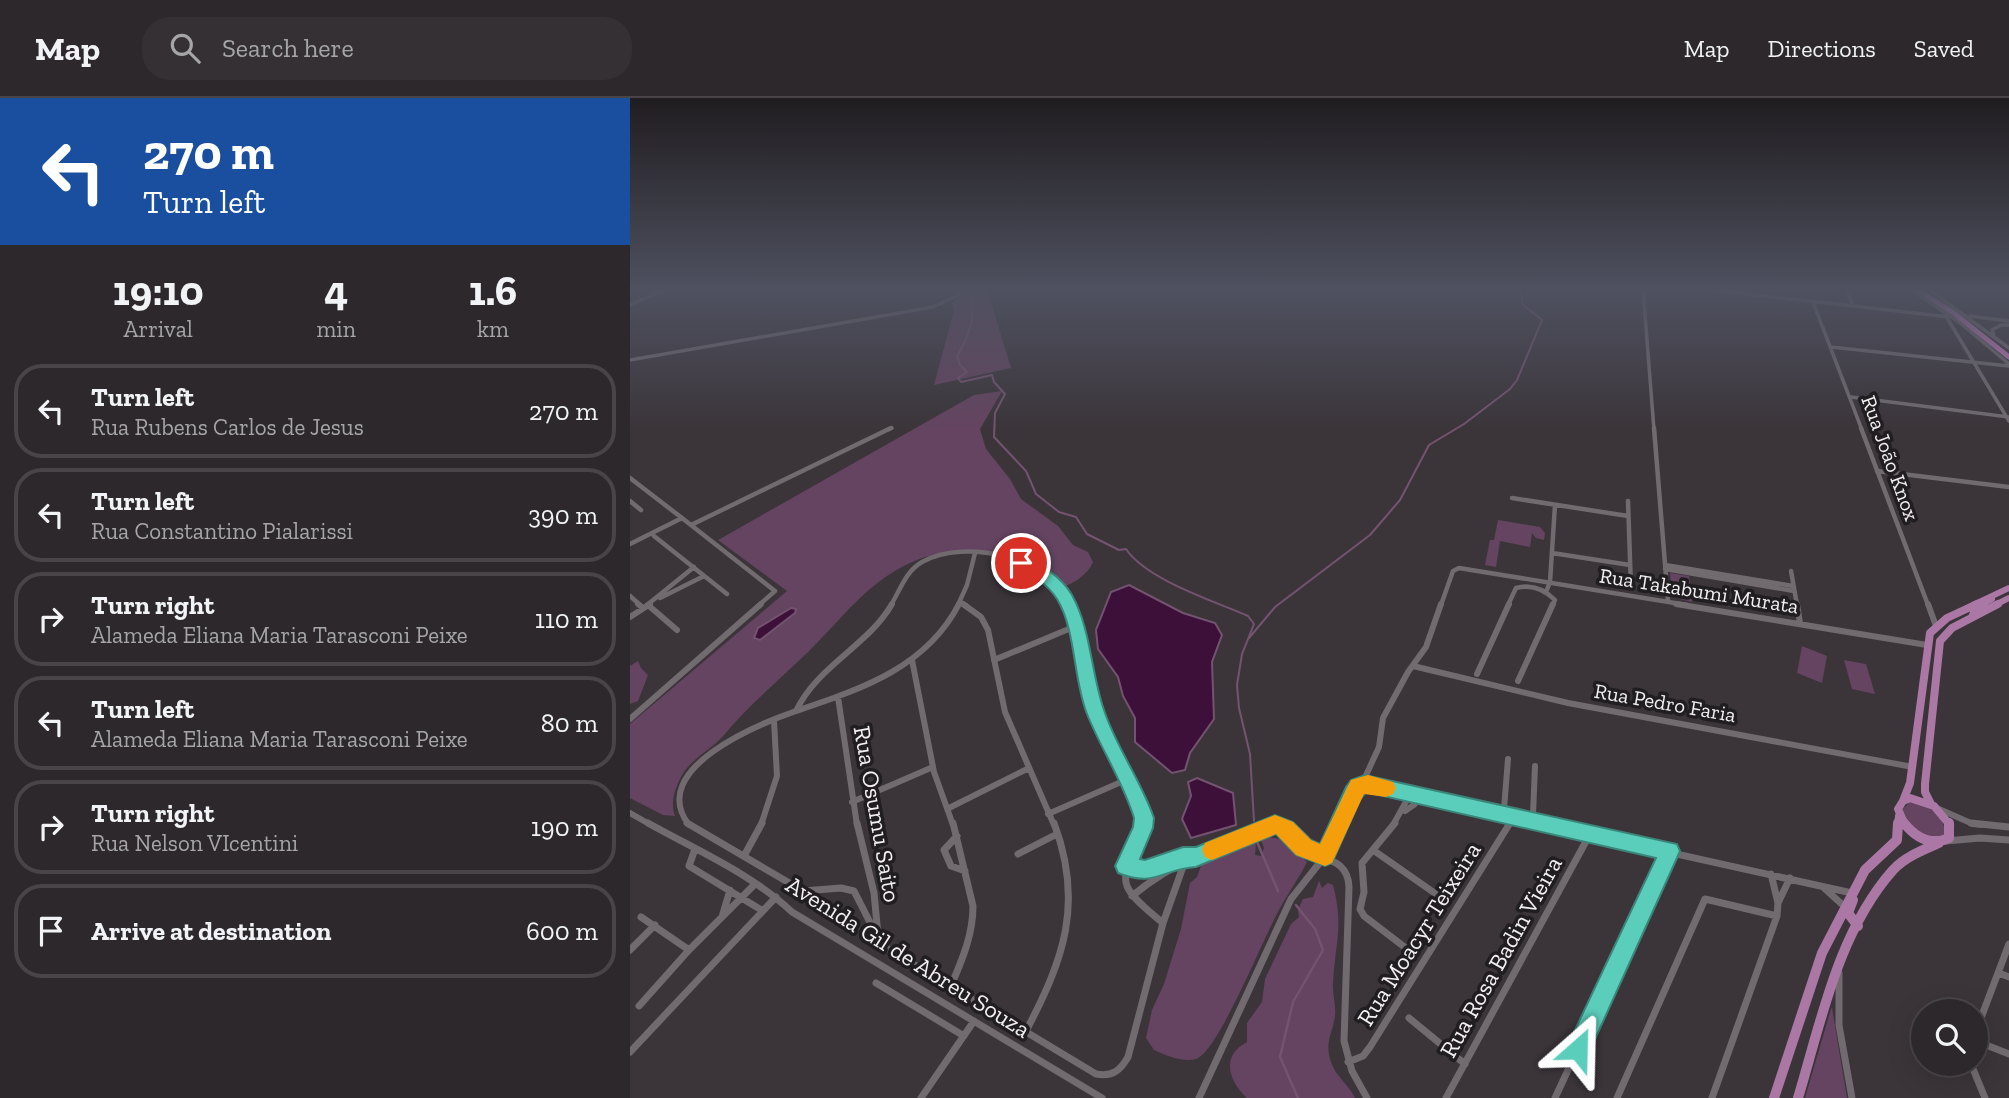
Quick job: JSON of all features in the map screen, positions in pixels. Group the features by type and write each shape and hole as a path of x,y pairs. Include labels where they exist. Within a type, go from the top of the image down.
{"highway":[{"path":"1980,336 1993,344"},
{"path":"1982,336 2009,356"},
{"path":"1985,336 2009,356"}],"main road":[{"path":"1774,1098 1814,973 1845,906 1873,861 1897,840 1899,806 1913,767 1927,645 1936,626 1953,614 2005,590"},
{"path":"1973,616 1976,608 2005,590"},
{"path":"1798,1098 1840,961 1877,890 1894,869 1918,852 1949,838 1951,829 1925,792 1939,645 1946,632 2009,598"},
{"path":"1903,801 1914,798 1935,806"},
{"path":"1899,816 1916,835 1941,842"},
{"path":"1852,893 1853,900 1848,913 1857,926"}],"street":[{"path":"630,360 771,336"},
{"path":"1647,336 1668,601"},
{"name":"Rua João Knox","path":"1826,336 1936,626"},
{"path":"1958,336 2008,419"},
{"path":"1975,336 2009,365"},
{"path":"1994,336 2009,348"},
{"path":"1831,347 2009,365"},
{"path":"1851,397 2008,419"},
{"path":"691,525 892,428"},
{"path":"1877,471 2009,487"},
{"path":"630,478 775,591 630,719"},
{"path":"1512,498 1628,516"},
{"path":"630,501 641,510"},
{"path":"1628,501 1631,588"},
{"path":"1546,592 1555,505"},
{"path":"630,544 682,518"},
{"path":"654,537 727,594"},
{"path":"1552,553 1630,565"},
{"path":"975,554 962,603 941,634 912,660 874,683 731,738 709,753 682,785 678,799 681,815 689,825 803,891 811,893 848,888 854,891 878,938 888,949 1096,1074 1108,1077 1115,1074 1128,1057 1163,923 1183,861"},
{"path":"796,712 812,683 862,640 887,612 914,568 933,558 975,554 1021,563 1045,575 1065,597 1076,626 1084,672 1096,713 1144,818 1143,828 1126,866 1124,882 1132,896 1163,923"},
{"path":"630,617 654,601 694,567"},
{"path":"1665,567 1793,589"},
{"name":"Rua Takabumi Murata","path":"1413,666 1426,647 1453,571 1466,568 1549,578 1563,584 1927,645"},
{"path":"1791,571 1800,623"},
{"path":"654,601 704,576"},
{"path":"1477,674 1516,588 1524,585 1546,592 1555,600 1518,681"},
{"path":"630,596 677,630"},
{"path":"962,603 983,619 991,639 1004,710 1067,866 1070,916 1066,938 1052,982 1026,1031"},
{"path":"994,660 1076,626"},
{"path":"912,660 933,768 957,836 974,922 971,939 951,986"},
{"path":"1199,1098 1291,899 1325,856 1352,794 1362,784 1380,747 1383,718 1413,666"},
{"name":"Rua Pedro Faria","path":"1413,666 1568,703 1913,767"},
{"name":"Rua Osumu Saito","path":"838,696 852,802 874,893 878,938"},
{"path":"744,856 773,797 780,764 774,721"},
{"path":"1500,813 1504,809 1508,759"},
{"path":"1530,820 1533,815 1535,766"},
{"path":"852,802 933,768"},
{"path":"949,808 1029,768"},
{"path":"1048,814 1128,779"},
{"path":"1362,784 1852,893"},
{"path":"1405,793 1408,802 1387,835 1361,866 1364,890 1361,911 1411,952"},
{"path":"1399,814 1415,804 1416,795"},
{"path":"1935,806 1973,824 2009,827"},
{"name":"Avenida Gil de Abreu Souza","path":"630,813 755,884 776,897 792,912 1102,1098"},
{"name":"Rua Moacyr Teixeira","path":"1348,1062 1363,1055 1370,1047 1482,872 1514,816"},
{"path":"1126,866 1145,870 1183,861 1275,824 1286,828 1304,848 1325,856 1345,870 1350,881 1343,1032 1348,1062 1367,1098"},
{"path":"1018,854 1056,834"},
{"name":"Rua Rosa Badin Vieira","path":"1446,1098 1590,834"},
{"path":"957,836 944,850 951,866 965,871"},
{"path":"1941,842 1980,838 2009,840"},
{"name":"Avenida Gil de Abreu Souza","path":"695,849 689,866 763,911"},
{"path":"1373,850 1446,901"},
{"path":"1555,1098 1670,851"},
{"path":"1132,896 1149,881 1183,861"},
{"path":"1712,1098 1777,916 1778,903 1771,874"},
{"path":"1778,903 1790,878"},
{"path":"639,1006 689,950 755,884"},
{"path":"1818,885 1845,906"},
{"path":"722,918 730,890"},
{"path":"862,904 874,893"},
{"path":"630,1052 776,897"},
{"path":"1617,1098 1704,899 1777,916"},
{"path":"641,917 689,950"},
{"path":"630,950 655,925"},
{"path":"1988,1001 2009,944"},
{"path":"1840,961 1838,1015 1852,1098"},
{"path":"1999,974 2009,977"},
{"path":"876,983 964,1036"},
{"path":"1409,1018 1465,1064"},
{"path":"921,1098 974,1021"},
{"path":"1988,1046 2009,1054"},
{"path":"1976,1076 1985,1098"}],"shaded area":[{"path":"947,336 1001,336 1011,368 934,385"},
{"path":"1002,391 980,429 986,449 1010,479 1021,499 1058,526 1073,545 1088,552 1093,562 1085,574 1062,587 1030,565 993,553 974,551 935,554 900,568 858,600 719,740 691,763 675,790 675,816 663,815 630,798 630,724 787,591 718,540 974,395"},
{"path":"1498,520 1540,527 1545,533 1544,540 1536,538 1532,533 1530,547 1500,541 1496,567 1485,565 1490,540 1494,540"},
{"path":"1670,573 1689,576 1692,602 1673,597"},
{"path":"1129,585 1183,613 1215,623 1222,635 1212,662 1214,719 1190,753 1185,770 1172,773 1135,742 1135,718 1123,696 1118,677 1098,649 1096,630 1111,592"},
{"path":"791,608 796,609 795,613 760,640 754,638 758,628"},
{"path":"1802,646 1827,656 1822,683 1797,673"},
{"path":"1844,660 1866,664 1875,694 1852,689"},
{"path":"638,661 648,675 638,701 630,704 630,666"},
{"path":"1197,778 1233,793 1236,825 1191,838 1182,819 1191,796 1188,782"},
{"path":"1910,802 1935,812 1942,820 1945,834 1934,839 1910,828 1902,810"},
{"path":"1264,836 1285,840 1307,862 1277,914 1228,1017 1205,1052 1196,1059 1180,1059 1154,1050 1146,1038 1152,1010 1164,984 1181,929 1190,883 1197,877 1202,863 1244,844 1256,844 1255,855 1261,856 1264,848 1261,840"},
{"path":"1319,881 1322,888 1328,883 1333,885 1338,912 1333,986 1335,1015 1329,1055 1336,1072 1355,1098 1247,1098 1232,1077 1230,1061 1233,1054 1247,1042 1247,1023 1262,1002 1265,979 1291,924 1299,917 1298,910 1303,899 1313,897"},
{"path":"1831,1009 1847,1098 1805,1098"}],"waterway":[{"path":"967,336 957,356 960,365 967,372 958,378 961,382 992,375 994,382 1005,394 995,413 994,437 1026,471 1036,494 1059,512 1076,517 1087,534 1119,550 1126,549 1136,560 1165,580 1248,616 1254,624 1242,654 1237,685 1239,708 1250,754 1254,821"},
{"path":"1249,638 1275,607 1370,535 1400,500 1429,445 1464,424 1510,389 1517,380 1535,336"},
{"path":"1257,842 1278,891"},
{"path":"1296,905 1315,929 1323,950 1293,1002 1280,1057 1298,1098"}],"slow traffic":[{"path":"1212,850 1275,824 1286,828 1304,848 1325,856 1357,787 1368,783 1386,788"}],"route":[{"path":"1021,563 1045,575 1065,597 1076,626 1084,672 1096,713 1144,818 1143,828 1126,866 1145,870 1183,858 1196,857 1275,824 1286,828 1304,848 1325,856 1352,794 1357,787 1365,783 1670,851 1578,1049"}]}
